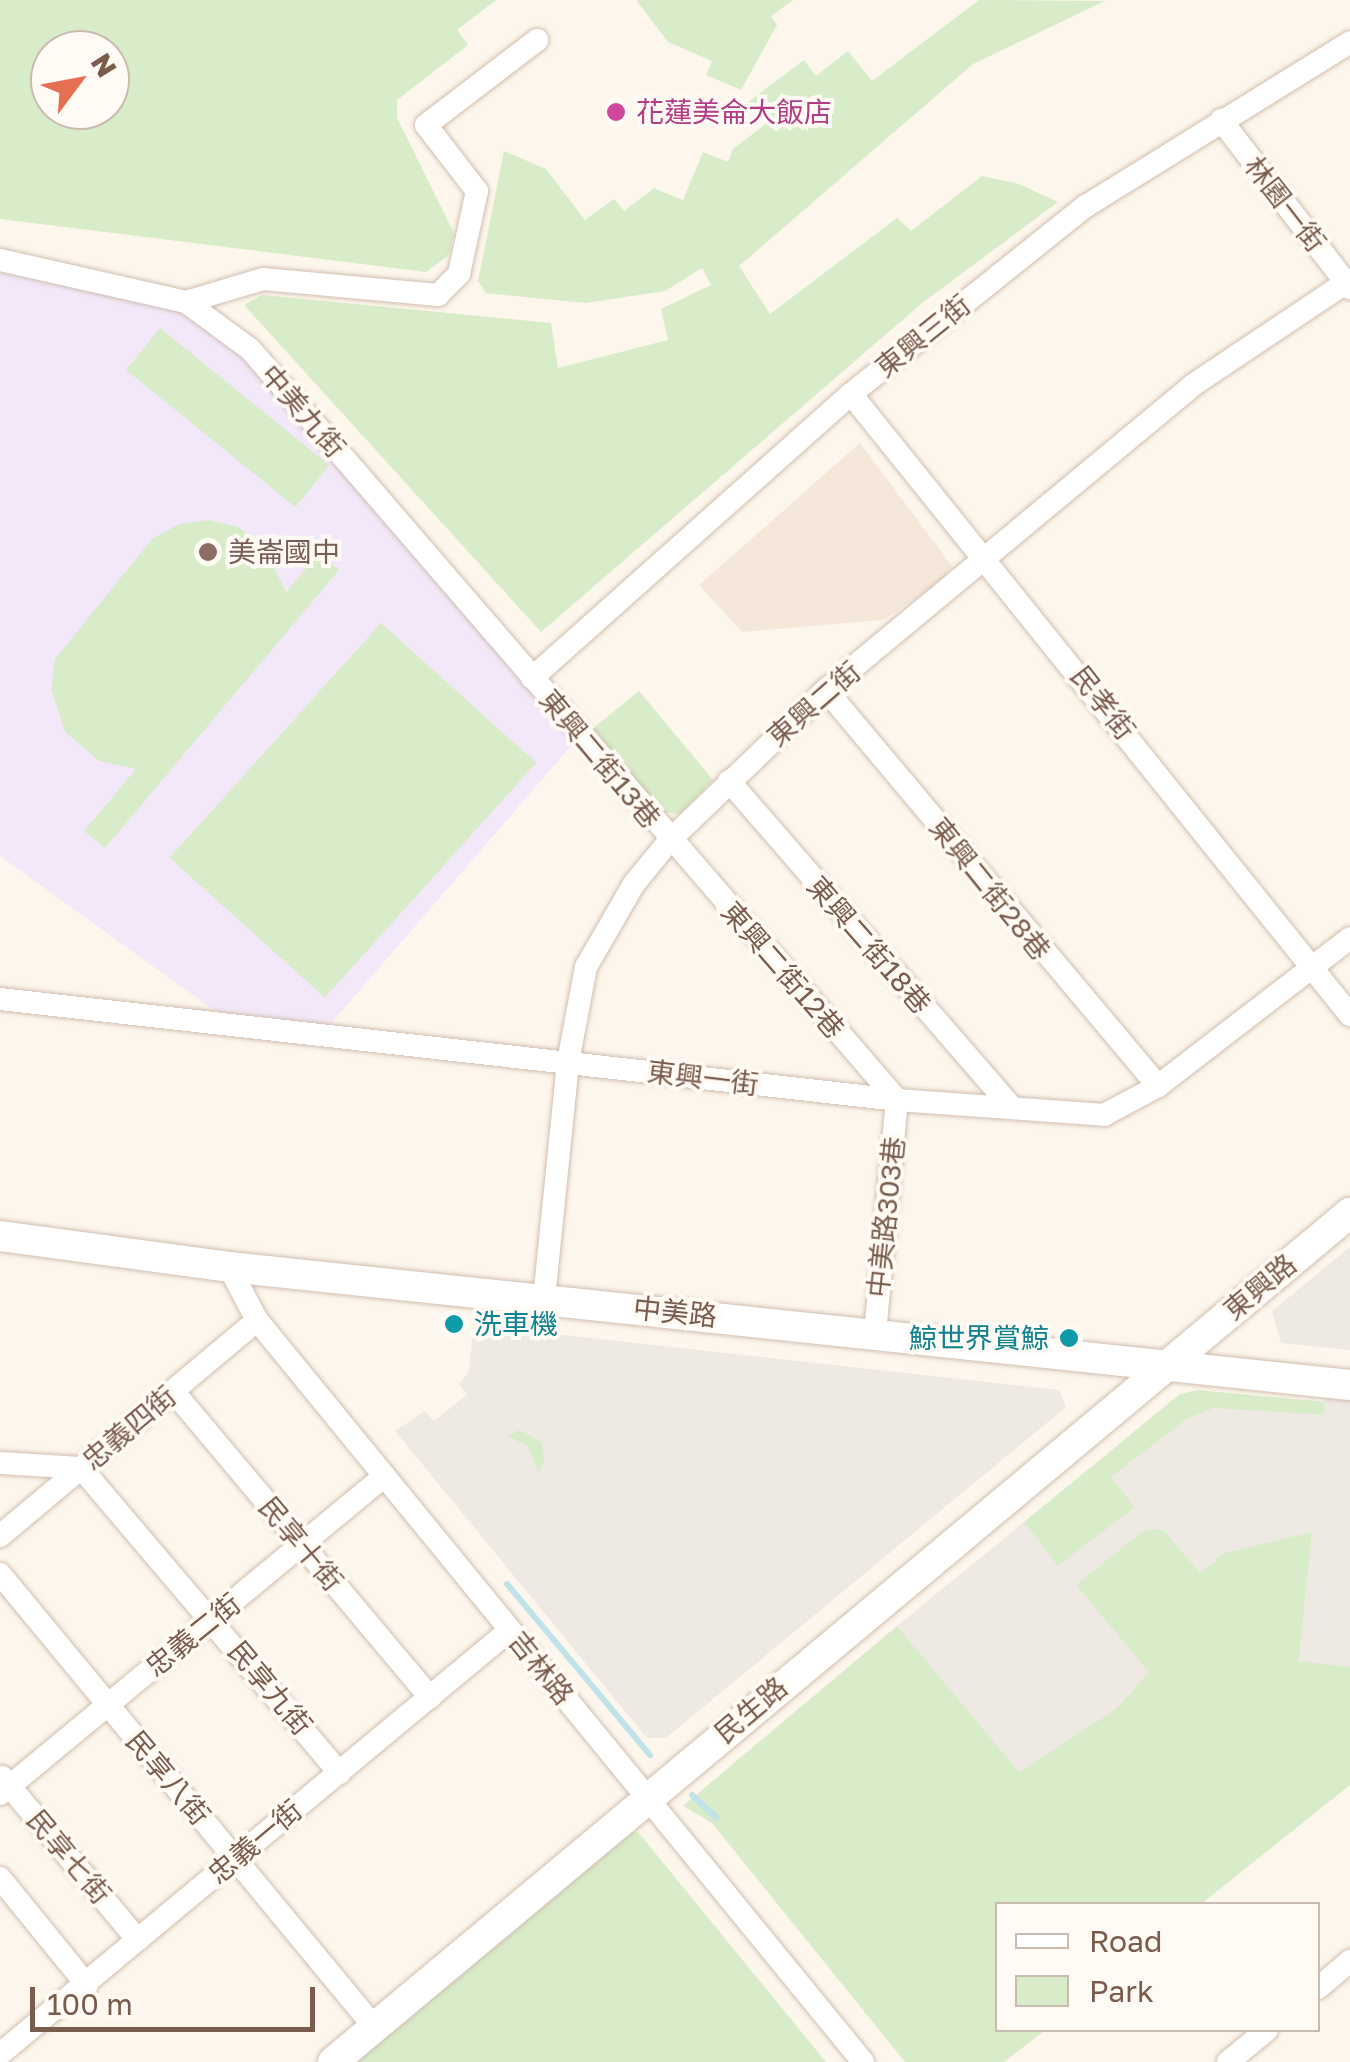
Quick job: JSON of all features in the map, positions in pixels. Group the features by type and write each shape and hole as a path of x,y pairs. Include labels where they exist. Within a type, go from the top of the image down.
{"street":[{"path":"186,302 263,280 438,295 460,274 477,191 426,125 537,40"},
{"name":"東興三街","path":"532,678 851,394 1086,206 1350,42"},
{"name":"林園一街","path":"1221,120 1348,283"},
{"name":"中美九街","path":"0,260 186,302 250,350 532,678"},
{"name":"東興二街","path":"544,1299 568,1062 586,967 634,884 668,840 826,690 1193,385 1348,283"},
{"name":"民孝街","path":"851,394 989,558 1316,966 1350,1015"},
{"name":"東興二街13巷","path":"532,678 668,840"},
{"name":"東興二街28巷","path":"826,690 1158,1086"},
{"name":"東興二街18巷","path":"730,780 1012,1108"},
{"name":"東興二街12巷","path":"668,840 898,1100"},
{"name":"東興一街","path":"0,998 898,1100 1104,1115 1158,1086 1350,938"},
{"name":"中美路303巷","path":"875,1333 898,1100"},
{"name":"東興路","path":"1172,1363 1350,1213"},
{"name":"中美路","path":"0,1236 228,1267 1172,1363 1350,1385"},
{"name":"吉林路","path":"228,1267 258,1320 863,2062"},
{"name":"忠義四街","path":"0,1536 258,1320"},
{"name":"民生路","path":"333,2062 645,1798 1172,1363"},
{"name":"民享十街","path":"173,1390 430,1697"},
{"path":"0,1462 81,1468"},
{"name":"民享九街","path":"81,1468 340,1772"},
{"name":"忠義二街","path":"3,1784 107,1705 385,1476"},
{"name":"民享八街","path":"0,1574 375,2028"},
{"name":"忠義一街","path":"0,2054 510,1630"},
{"name":"民享七街","path":"3,1784 138,1940"},
{"path":"0,1878 86,1985"},
{"path":"1320,1986 1350,1960"},
{"path":"1228,2062 1265,2032"}],"shaded area":[{"name":"美崙國中","path":"0,273 79,284 179,312 256,365 577,739 327,1028 215,1011 0,856"},
{"path":"860,443 952,566 940,583 883,620 742,632 699,585"},
{"path":"1350,1247 1350,1350 1281,1343 1272,1311"},
{"path":"493,1327 1059,1390 1066,1407 666,1738 647,1738 395,1431 425,1411 434,1421 467,1395 459,1384 469,1371 472,1338 493,1336"},
{"path":"1325,1397 1350,1400 1350,1667 1299,1662 1312,1532 1224,1553 1200,1573 1163,1529 1149,1672 1116,1710 1018,1773 897,1626 1024,1522 1058,1565 1135,1507 1110,1477 1188,1418 1214,1408 1323,1415"}],"green space":[{"path":"0,0 496,0 457,30 468,45 397,100 397,118 454,233 449,255 426,272 0,219"},
{"path":"636,0 793,0 771,16 777,25 741,90 706,75 712,61 668,42"},
{"path":"979,0 1105,1 973,64 739,266 770,314 897,218 911,231 982,176 1019,184 1058,202 921,304 541,632 244,305 262,295 551,323 558,368 668,340 661,309 711,285 702,268 665,291 586,303 486,293 478,281 504,151 546,169 585,220 614,199 624,211 654,188 683,200 703,152 728,162 733,149 772,119 743,106 804,60 816,76 848,51 872,81"},
{"path":"160,328 329,465 295,507 126,370"},
{"path":"209,520 238,527 263,545 286,592 319,553 339,570 105,848 84,831 136,769 99,761 65,732 51,689 55,659 152,539 179,524"},
{"path":"381,623 536,763 325,998 170,858"},
{"path":"639,691 713,780 680,814 660,812 592,729"},
{"path":"1198,1390 1325,1402 1324,1415 1214,1408 1188,1418 1111,1477 1135,1507 1058,1566 1024,1522 1180,1394"},
{"path":"520,1430 542,1443 545,1461 538,1473 528,1447 507,1435"},
{"path":"1163,1529 1200,1573 1224,1553 1312,1532 1299,1661 1350,1667 1350,1785 1204,1902 995,1902 995,2032 1042,2032 1004,2062 905,2062 712,1823 683,1806 897,1626 1019,1772 1115,1710 1149,1672 1076,1585 1143,1531"},
{"path":"638,1832 826,2062 352,2062 628,1833"}],"waterway":[{"path":"507,1584 650,1755"},
{"path":"692,1795 716,1817"}],"place":[{"name":"花蓮美侖大飯店","path":"616,112"},
{"name":"美崙國中","path":"208,552"},
{"name":"洗車機","path":"454,1324"},
{"name":"鯨世界賞鯨","path":"1069,1338"}]}
